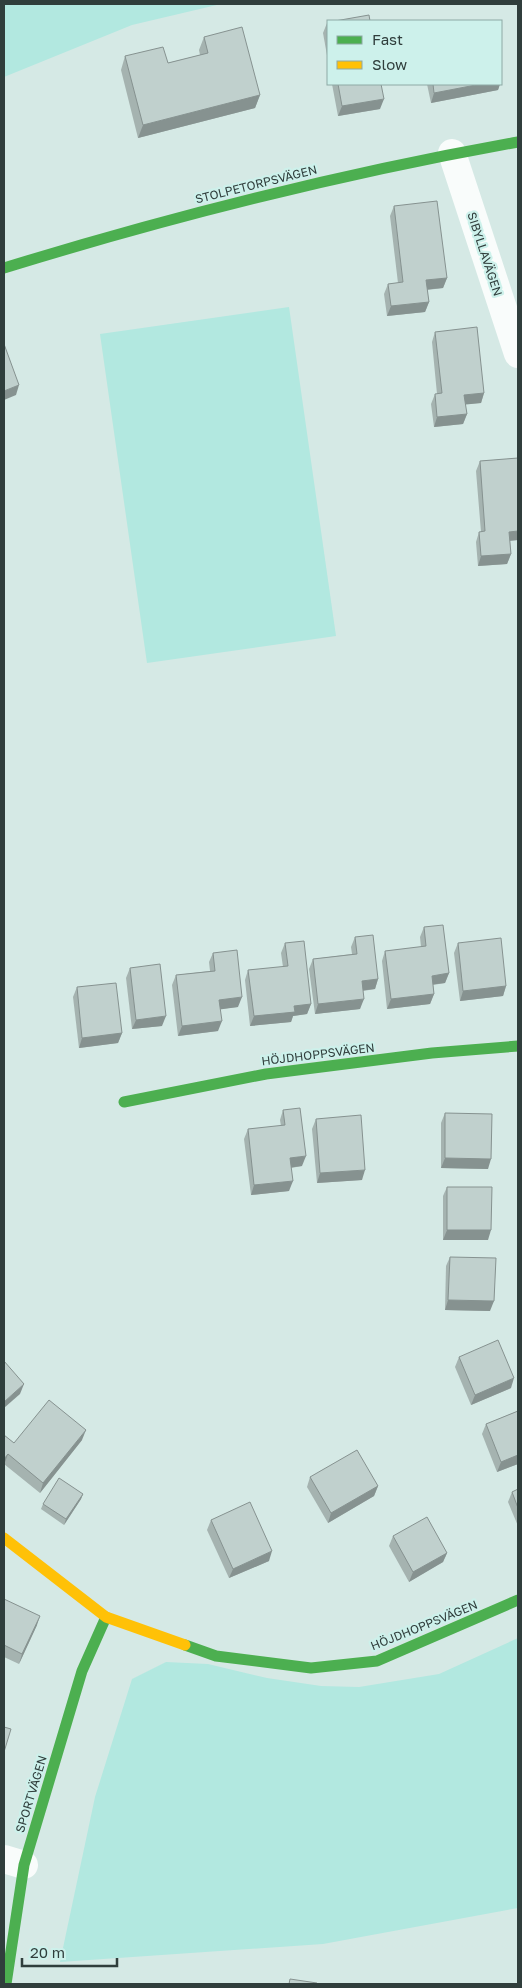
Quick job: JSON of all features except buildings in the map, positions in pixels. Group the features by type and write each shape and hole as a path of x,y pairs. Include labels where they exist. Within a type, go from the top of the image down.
{"street":[{"name":"STOLPETORPSVÄGEN","path":"4,268 179,217 280,192 452,153 518,142"},
{"name":"SIBYLLAVÄGEN","path":"452,153 518,354"},
{"name":"HÖJDHOPPSVÄGEN","path":"124,1102 266,1074 432,1053 518,1046"},
{"name":"HÖJDHOPPSVÄGEN","path":"4,1538 106,1617 216,1656 311,1668 377,1661 518,1600"},
{"name":"SPORTVÄGEN","path":"6,1984 14,1862 82,1672 106,1617"}],"shaded area":[{"path":"4,4 221,4 132,25 4,77"},
{"path":"289,307 336,636 147,663 100,334"},
{"path":"518,1638 518,1908 323,1944 60,1962 95,1797 132,1679 166,1662 208,1664 267,1678 321,1686 359,1687 439,1674"}],"traffic: fast":[{"path":"4,268 195,213 259,197 388,167 518,142"},
{"path":"124,1102 266,1074 432,1053 518,1046"},
{"path":"185,1645 216,1656 311,1668 377,1661 518,1600"},
{"path":"6,1984 24,1865 82,1671 106,1617"}],"traffic: slow":[{"path":"4,1538 106,1617 185,1645"}]}
